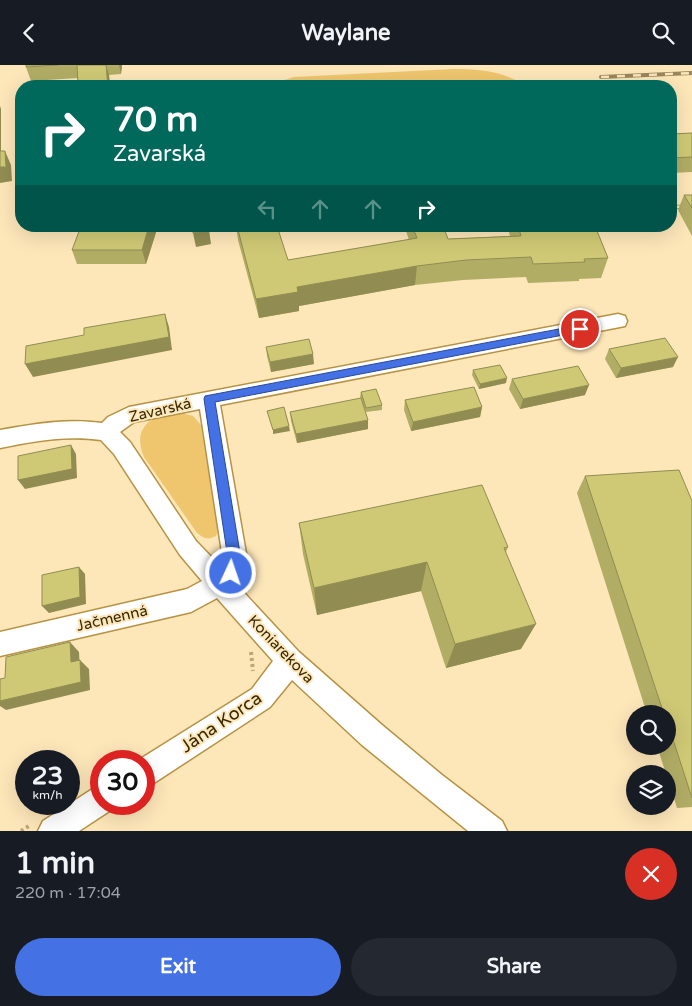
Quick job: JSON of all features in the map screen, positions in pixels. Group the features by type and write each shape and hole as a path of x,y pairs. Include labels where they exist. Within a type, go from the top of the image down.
{"street":[{"name":"Zavarská","path":"107,432 115,423 129,415 618,321"},
{"path":"209,399 235,559 231,573 220,584"},
{"path":"0,439 58,428 84,428 107,432"},
{"name":"Koniarekova","path":"107,432 122,448 188,548 290,661 372,735 432,785 492,831"},
{"name":"Jačmenná","path":"0,644 191,600 220,584"},
{"name":"Jána Korca","path":"155,766 261,699 290,661"},
{"path":"53,831 90,807"}],"path":[{"path":"246,643 253,660 251,679"}],"shaded area":[{"path":"453,69 491,72 516,80 285,80 294,77"},
{"path":"178,412 193,416 201,425 218,530 216,536 211,538 204,538 197,533 144,457 141,447 140,438 146,425 159,416"}],"building":[{"path":"26,65 58,65 26,67"},
{"path":"77,65 106,65 107,80 78,80"},
{"path":"692,133 692,157 677,158 677,134"},
{"path":"0,151 5,151 6,167 0,167"},
{"path":"684,195 692,195 692,208"},
{"path":"79,232 147,232 142,250 72,250"},
{"path":"239,232 279,232 288,260 417,238 414,232 445,232 448,239 521,236 520,232 597,232 608,258 584,259 585,262 533,264 531,257 466,260 417,266 297,287 298,292 256,299"},
{"path":"165,314 169,337 25,364 26,346 84,335 84,328"},
{"path":"665,338 678,357 621,368 609,349"},
{"path":"309,339 313,354 270,362 266,347"},
{"path":"500,365 507,378 480,384 473,370"},
{"path":"578,366 589,385 523,399 512,379"},
{"path":"474,387 482,407 413,422 405,400"},
{"path":"376,389 382,405 366,408 361,392"},
{"path":"361,398 368,420 296,434 290,412"},
{"path":"284,407 289,426 273,430 267,411"},
{"path":"71,445 72,469 18,480 18,456"},
{"path":"679,470 692,501 692,798 676,749 676,705 661,705 585,476"},
{"path":"482,485 508,547 504,548 536,624 455,644 427,562 314,588 299,523"},
{"path":"79,567 80,597 42,606 42,575"},
{"path":"70,642 71,662 80,660 81,682 0,701 0,679 5,678 6,657"}],"railway":[{"path":"601,77 692,73"},
{"path":"677,207 692,206"}],"route":[{"path":"231,573 235,559 209,399 580,329"}]}
